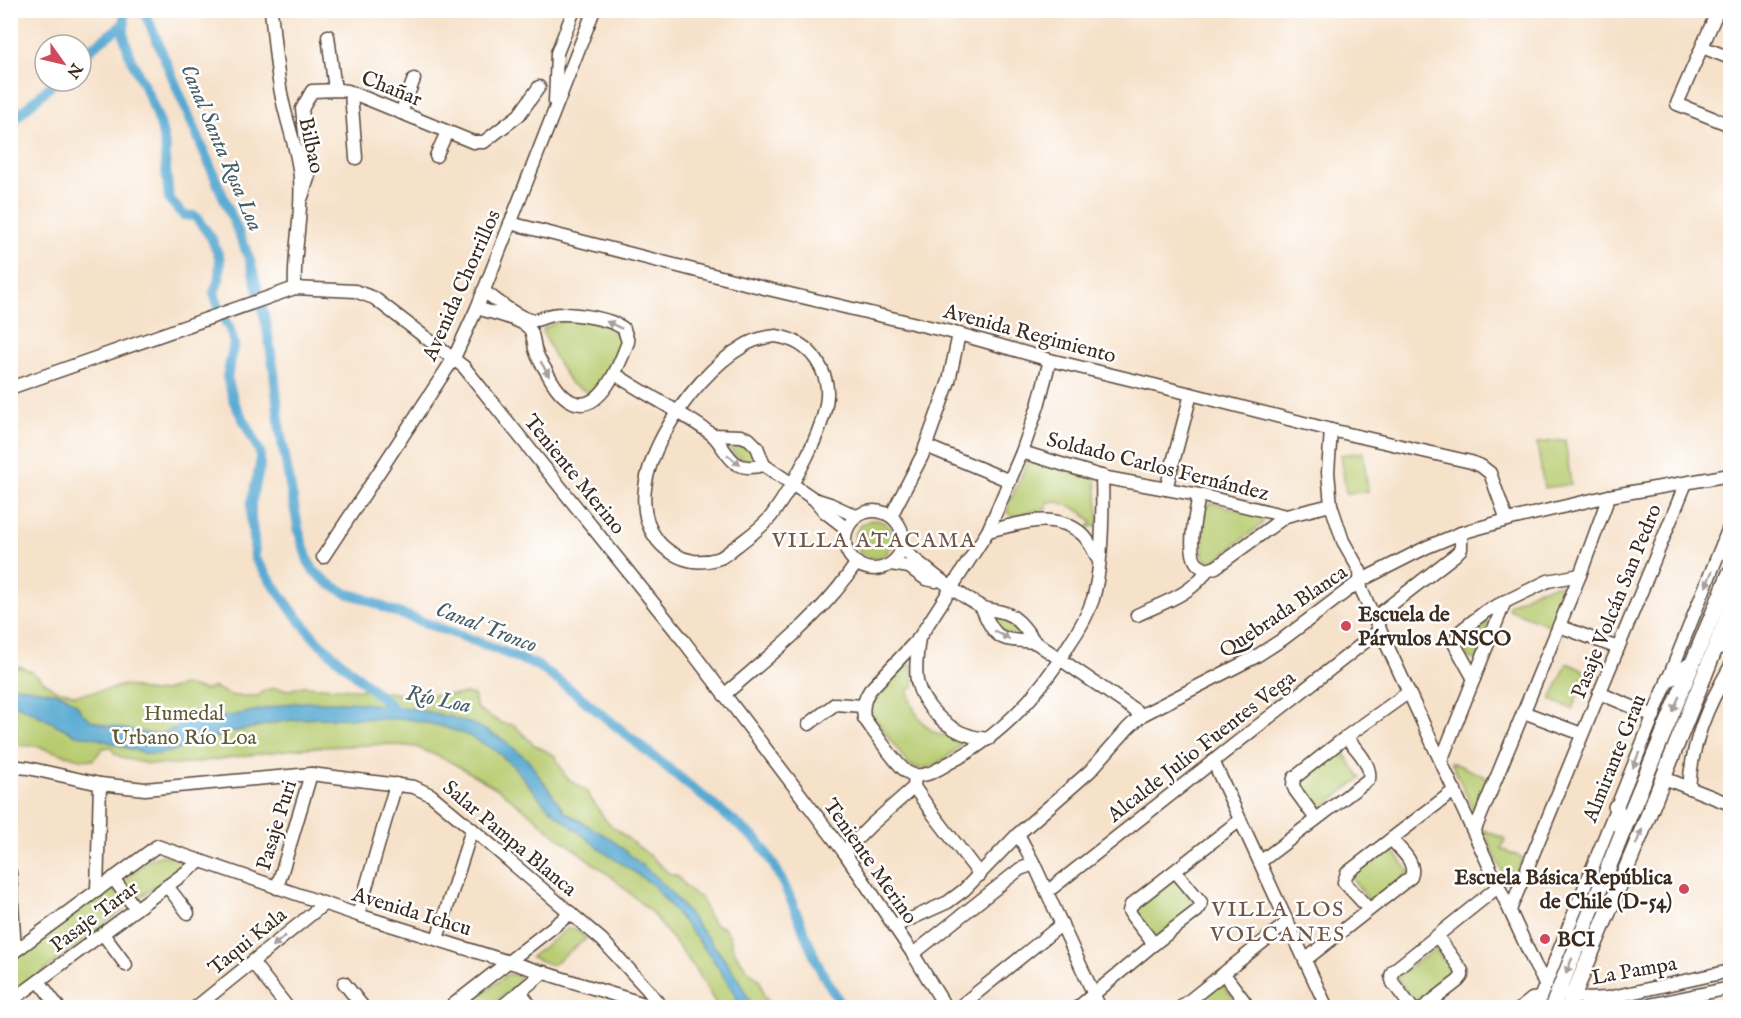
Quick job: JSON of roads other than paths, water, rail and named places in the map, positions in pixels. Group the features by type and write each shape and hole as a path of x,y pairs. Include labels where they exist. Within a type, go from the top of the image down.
{"main road":[{"name":"Almirante Grau","path":"1562,995 1623,831 1731,573"},
{"name":"Almirante Grau","path":"1543,1004 1562,995 1724,644 1731,611"},
{"path":"1669,679 1692,664"},
{"path":"1616,807 1623,831"}],"street":[{"name":"Bilbao","path":"271,10 281,92 297,159 302,197 294,276 295,288"},
{"path":"555,108 557,58 574,10"},
{"name":"Avenida Chorrillos","path":"323,557 454,358 477,308 594,10"},
{"path":"1718,10 1677,104 1731,125"},
{"path":"328,36 335,90"},
{"path":"1702,47 1731,58"},
{"path":"557,58 577,54"},
{"name":"Chañar","path":"302,197 310,172 302,109 312,91 335,90 351,93 473,142 484,142 519,115 557,58"},
{"path":"402,113 414,79"},
{"path":"539,87 554,90"},
{"path":"351,93 357,158"},
{"path":"436,156 447,132"},
{"name":"Avenida Regimiento","path":"510,223 764,288 959,334 1050,360 1331,430 1471,462 1490,473 1507,520"},
{"name":"Teniente Merino","path":"10,388 295,288 348,290 368,295 465,367 683,640 844,852 895,926 946,1008"},
{"path":"483,291 534,325"},
{"path":"477,308 511,318 524,325 534,325 552,315 574,315 611,322 619,325 627,334 628,342 615,374 594,399 584,403 571,401 558,389 536,352 534,325"},
{"path":"891,516 926,446 950,381 959,334"},
{"path":"776,336 799,343 810,352 820,365 826,381 827,395 824,414 817,435 805,461 771,517 722,557 709,561 691,561 664,548 652,534 644,507 651,466 659,443 677,411 705,376 742,346 776,336"},
{"path":"989,739 968,736 936,717 926,704 917,680 917,655 920,639 947,585 988,531 1022,452 1038,406 1050,360"},
{"path":"615,374 713,435 728,457 736,463 747,468 764,465"},
{"path":"1166,489 1191,394"},
{"path":"1331,430 1328,472 1331,505 1343,541 1360,571 1361,590 1510,910 1562,995"},
{"path":"713,435 741,436 749,439 757,447 764,465 814,499 825,512 847,529"},
{"path":"926,446 1010,481"},
{"name":"Soldado Carlos Fernández","path":"1022,452 1102,476 1198,495 1286,516"},
{"name":"Quebrada Blanca","path":"895,926 948,902 964,890 1018,834 1090,771 1128,728 1142,716 1255,657 1283,639 1360,581 1427,547 1461,533 1609,496 1731,475"},
{"path":"844,852 914,781 960,758 989,739 1014,718 1042,686 1061,659 1092,600 1100,562 1102,476"},
{"name":"Pasaje Volcán San Pedro","path":"1510,910 1686,483"},
{"path":"1198,495 1192,545 1194,560 1200,567 1207,570 1216,567 1286,516 1331,505"},
{"path":"1474,832 1580,575 1609,496"},
{"path":"814,499 856,516"},
{"path":"874,510 891,516 902,530 902,549 897,557 883,568 874,569 857,563 846,548 845,538 847,529 856,516 874,510"},
{"path":"988,531 1028,521 1057,521 1083,535 1100,562"},
{"name":"Almirante Grau","path":"1562,995 1616,807 1731,525"},
{"path":"1374,618 1455,555 1461,549 1461,533"},
{"path":"902,549 947,585 982,608 1005,612 1015,617 1035,642 1142,716"},
{"path":"724,695 790,639 820,610 857,563"},
{"path":"891,564 909,567 927,579 947,585"},
{"path":"1137,615 1190,590 1202,579 1207,570"},
{"path":"1474,679 1455,645 1458,633 1486,611 1505,601 1548,581 1580,575"},
{"path":"1441,761 1505,601"},
{"path":"982,608 996,634 1008,640 1035,642"},
{"path":"1559,626 1618,648"},
{"name":"Alcalde Julio Fuentes Vega","path":"1047,892 1380,630"},
{"path":"920,639 870,690 863,706 864,718 899,765 914,781 933,814 980,875"},
{"path":"1689,788 1694,749 1704,718 1717,689 1731,667"},
{"path":"1316,819 1295,790 1294,778 1409,692"},
{"path":"1599,693 1654,716"},
{"path":"809,724 835,704 863,706"},
{"path":"1523,712 1582,734"},
{"path":"1260,862 1369,779 1369,767 1346,737"},
{"path":"1213,761 1327,1008"},
{"name":"Salar Pampa Blanca","path":"10,766 100,784 145,789 311,774 414,787 430,795 472,829 602,940 647,989 659,1008"},
{"name":"Pasaje Puri","path":"277,888 311,774"},
{"path":"1664,778 1731,804"},
{"path":"97,891 100,784"},
{"path":"358,915 396,784"},
{"path":"1369,909 1344,882 1347,873 1455,790"},
{"path":"1154,944 1132,916 1131,905 1240,820"},
{"path":"437,939 472,829"},
{"path":"1018,834 1100,1008"},
{"path":"1305,960 1411,877 1413,864 1390,839"},
{"name":"Avenida Ichcu","path":"113,878 157,846 358,915 659,1008"},
{"name":"Pasaje Tarar","path":"10,1002 201,861"},
{"path":"913,954 1020,869 1034,864"},
{"path":"1077,1008 1200,907 1201,902 1174,871"},
{"path":"10,873 13,953"},
{"path":"13,953 113,878 136,909"},
{"path":"167,886 188,913"},
{"path":"1412,1008 1393,983 1391,976 1393,971 1499,886"},
{"name":"Taqui Kala","path":"195,1008 324,904"},
{"path":"450,1008 571,913"},
{"path":"1180,1008 1288,922"},
{"path":"958,1008 1062,924"},
{"path":"103,934 126,964"},
{"path":"1423,1008 1462,976 1461,971 1437,936"},
{"path":"253,963 288,1008"},
{"name":"La Pampa","path":"1562,995 1592,999 1607,998 1731,971"},
{"path":"500,1008 544,972"},
{"path":"1224,974 1245,1002 1244,1008"},
{"path":"39,981 59,1008"},
{"path":"344,983 364,1008"},
{"name":"La Pampa","path":"1635,1008 1731,988"},
{"path":"520,992 532,1008"},
{"path":"1521,1008 1532,999 1543,1004"}],"water":[{"path":"10,685 62,694 77,705 82,713 91,720 151,734 164,733 191,720 230,716 292,703 310,702 350,702 412,708 475,725 502,739 528,760 565,812 611,839 657,878 719,952 737,977 753,1007 740,1007 714,961 652,884 605,853 557,815 542,801 513,766 495,750 467,735 441,726 408,719 316,718 284,721 233,732 173,751 146,754 93,737 76,735 11,703"}],"waterway":[{"name":"Río Loa","path":"124,10 124,36 130,57 160,123 166,150 169,199 183,215 195,216 211,237 220,259 219,279 214,293 234,344 227,377 234,402 260,452 260,466 251,503 255,559 317,641 399,713"},
{"name":"Canal Tronco","path":"144,10 250,260 266,323 280,431 299,532 308,561 314,571 328,583 346,593 538,666 574,692 758,841 777,870 819,967 842,1008"},
{"path":"93,47 125,23"},
{"path":"10,123 43,93"}],"place":[{"name":"Escuela de Párvulos ANSCO","path":"1346,626"},
{"name":"Escuela Básica República de Chile (D-54)","path":"1684,889"},
{"name":"BCI","path":"1545,939"}],"district":[{"name":"VILLA ATACAMA","path":"874,539"},
{"name":"VILLA LOS VOLCANES","path":"1278,920"}],"water label":[{"name":"Canal Santa Rosa Loa","path":"223,147"}],"park label":[{"name":"Humedal Urbano Río Loa","path":"184,725"}]}
